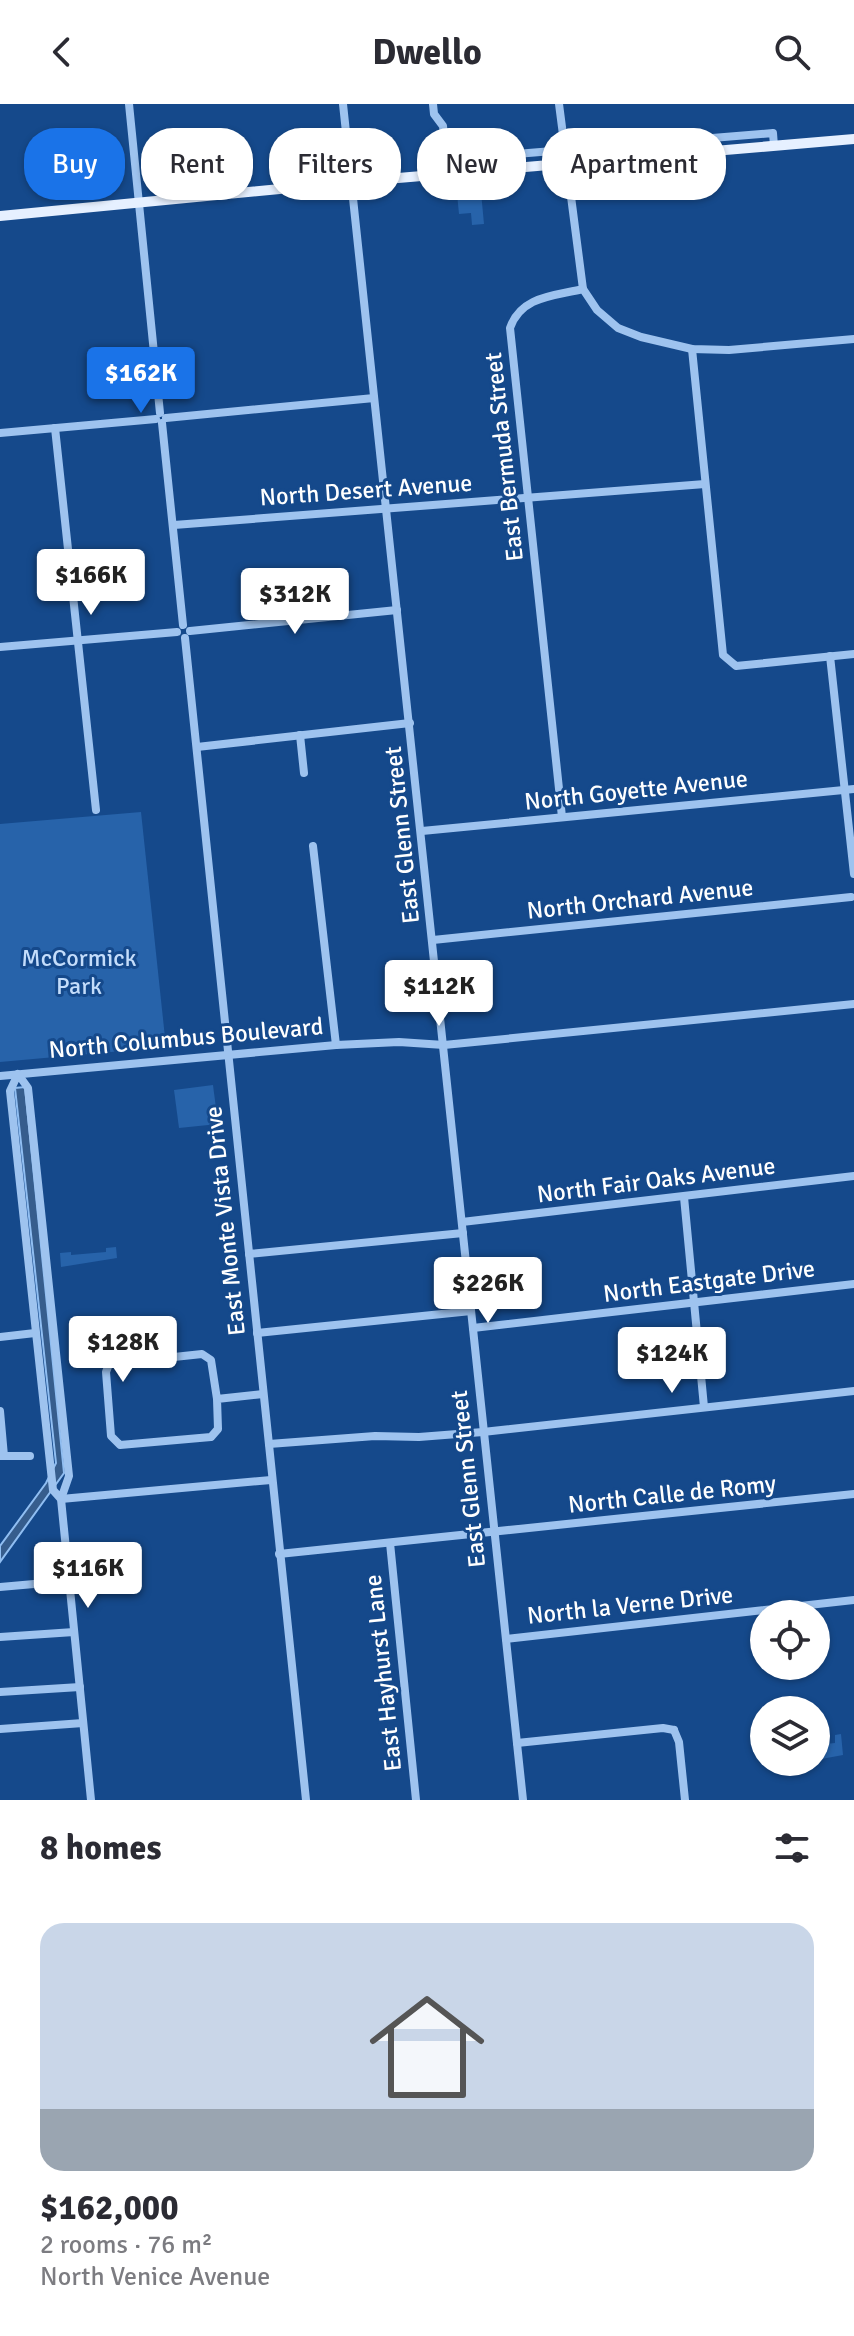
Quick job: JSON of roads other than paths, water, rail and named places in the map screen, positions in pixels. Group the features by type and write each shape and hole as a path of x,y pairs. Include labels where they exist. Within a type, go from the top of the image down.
{"main road":[{"path":"726,151 854,139"},
{"path":"0,216 269,192"}],"street":[{"name":"East Monte Vista Drive","path":"129,104 306,1800"},
{"name":"East Glenn Street","path":"343,104 345,128"},
{"path":"433,104 434,114 443,128"},
{"path":"559,104 562,128"},
{"path":"726,137 773,133 774,146"},
{"name":"East Glenn Street","path":"353,200 523,1800"},
{"path":"571,200 583,289 597,310 618,328 692,349 729,350 854,339"},
{"name":"East Bermuda Street","path":"562,817 510,328 515,314 527,303 583,289"},
{"path":"692,349 723,655 736,666 854,654"},
{"path":"0,433 374,398"},
{"path":"55,428 96,810"},
{"name":"North Desert Avenue","path":"174,525 705,484"},
{"path":"0,647 397,610"},
{"path":"830,656 850,789 854,874"},
{"path":"197,747 410,723"},
{"path":"300,735 304,773"},
{"name":"North Goyette Avenue","path":"422,831 850,789"},
{"path":"313,846 336,1045"},
{"name":"North Orchard Avenue","path":"433,940 853,897"},
{"name":"North Columbus Boulevard","path":"0,1076 336,1045 399,1042 444,1045 854,1004"},
{"path":"61,1499 53,1490 10,1091 18,1074 28,1088 69,1476 61,1499 91,1800"},
{"name":"North Fair Oaks Avenue","path":"462,1222 854,1176"},
{"path":"684,1197 704,1407"},
{"path":"249,1254 463,1233"},
{"name":"North Eastgate Drive","path":"473,1328 854,1284"},
{"path":"257,1333 471,1311"},
{"path":"0,1337 35,1333"},
{"path":"202,1354 211,1360 217,1399 218,1429 211,1437 120,1445 111,1436 106,1372 109,1364 202,1354"},
{"path":"269,1444 483,1432 854,1391"},
{"path":"217,1399 263,1394"},
{"path":"0,1411 2,1456 30,1456"},
{"path":"61,1499 271,1480"},
{"name":"North Calle de Romy","path":"279,1554 854,1494"},
{"name":"East Hayhurst Lane","path":"390,1543 416,1800"},
{"path":"0,1587 68,1581"},
{"name":"North la Verne Drive","path":"506,1639 854,1600"},
{"path":"0,1637 74,1632"},
{"path":"0,1692 80,1687"},
{"path":"0,1729 83,1723"},
{"path":"517,1743 677,1728 685,1800"}],"park label":[{"name":"McCormick Park","path":"79,972"}]}
